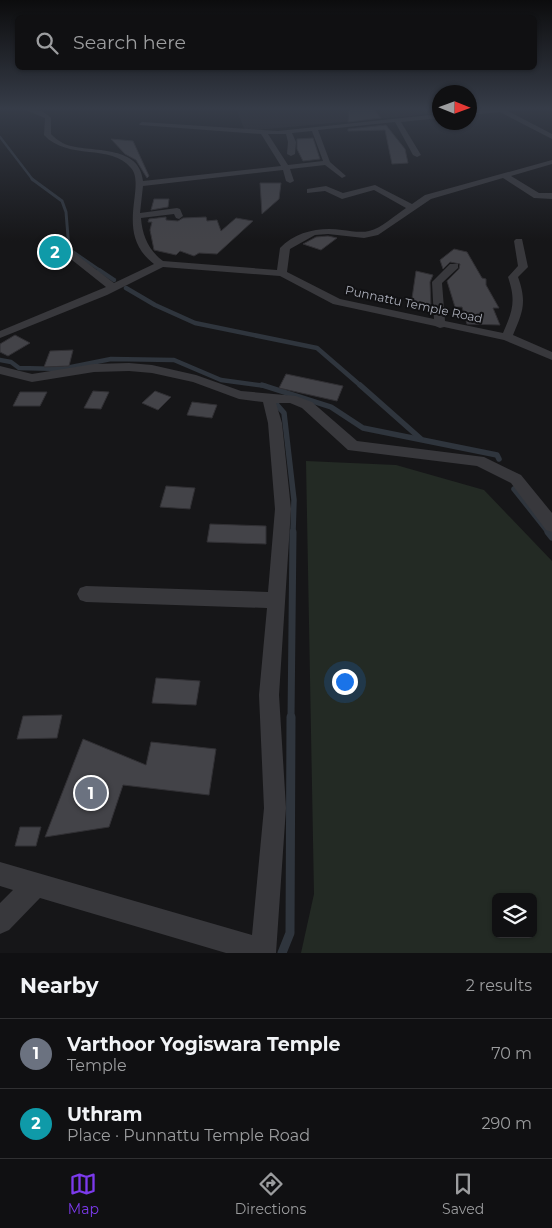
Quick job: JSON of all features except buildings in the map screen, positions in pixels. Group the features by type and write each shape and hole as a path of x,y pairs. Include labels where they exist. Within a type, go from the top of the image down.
{"street":[{"path":"0,335 113,288 161,264 149,256 137,230 136,216 139,184 135,167 124,158 92,152"},
{"path":"277,152 286,168 290,181"},
{"path":"323,152 327,163 342,176"},
{"path":"282,273 285,248 313,233 328,231 364,235 375,233 428,197 552,162"},
{"path":"139,184 327,163"},
{"path":"505,176 537,196 552,196"},
{"path":"310,192 326,188 342,196 374,187 412,208"},
{"path":"136,216 177,212 179,216"},
{"path":"506,337 520,306 518,290 513,277 519,274 523,267 519,241"},
{"path":"70,254 113,288"},
{"name":"Punnattu Temple Road","path":"161,264 282,273 337,302 440,325 506,337 552,356"},
{"path":"440,325 437,282 454,266"},
{"path":"0,370 32,378 94,368 129,367 152,369 196,378 239,395 291,399 307,405 353,446 479,462 500,470 516,479 552,525"},
{"path":"0,874 263,952 275,808 269,695 283,509 275,423 268,398"},
{"path":"86,594 277,600"},
{"path":"0,921 36,885"}],"shaded area":[{"path":"306,461 396,465 484,490 552,561 552,953 301,953 314,894"}],"waterway":[{"path":"12,152 33,179"},
{"path":"33,179 62,201 66,212 69,249 101,271"},
{"path":"99,270 114,280"},
{"path":"126,288 155,305 195,323 317,348 361,386"},
{"path":"0,360 11,362 19,368 61,369 111,359 174,360 221,380 265,386"},
{"path":"360,385 421,439"},
{"path":"265,386 331,407 363,428 497,455 499,459"},
{"path":"277,405 284,413 294,500 293,533"},
{"path":"514,489 549,533"},
{"path":"291,718 293,532"},
{"path":"548,532 552,537"},
{"path":"282,953 290,933 291,717"}],"place":[{"name":"Uthram","path":"55,252"},
{"name":"Varthoor Yogiswara Temple","path":"91,793"}]}
